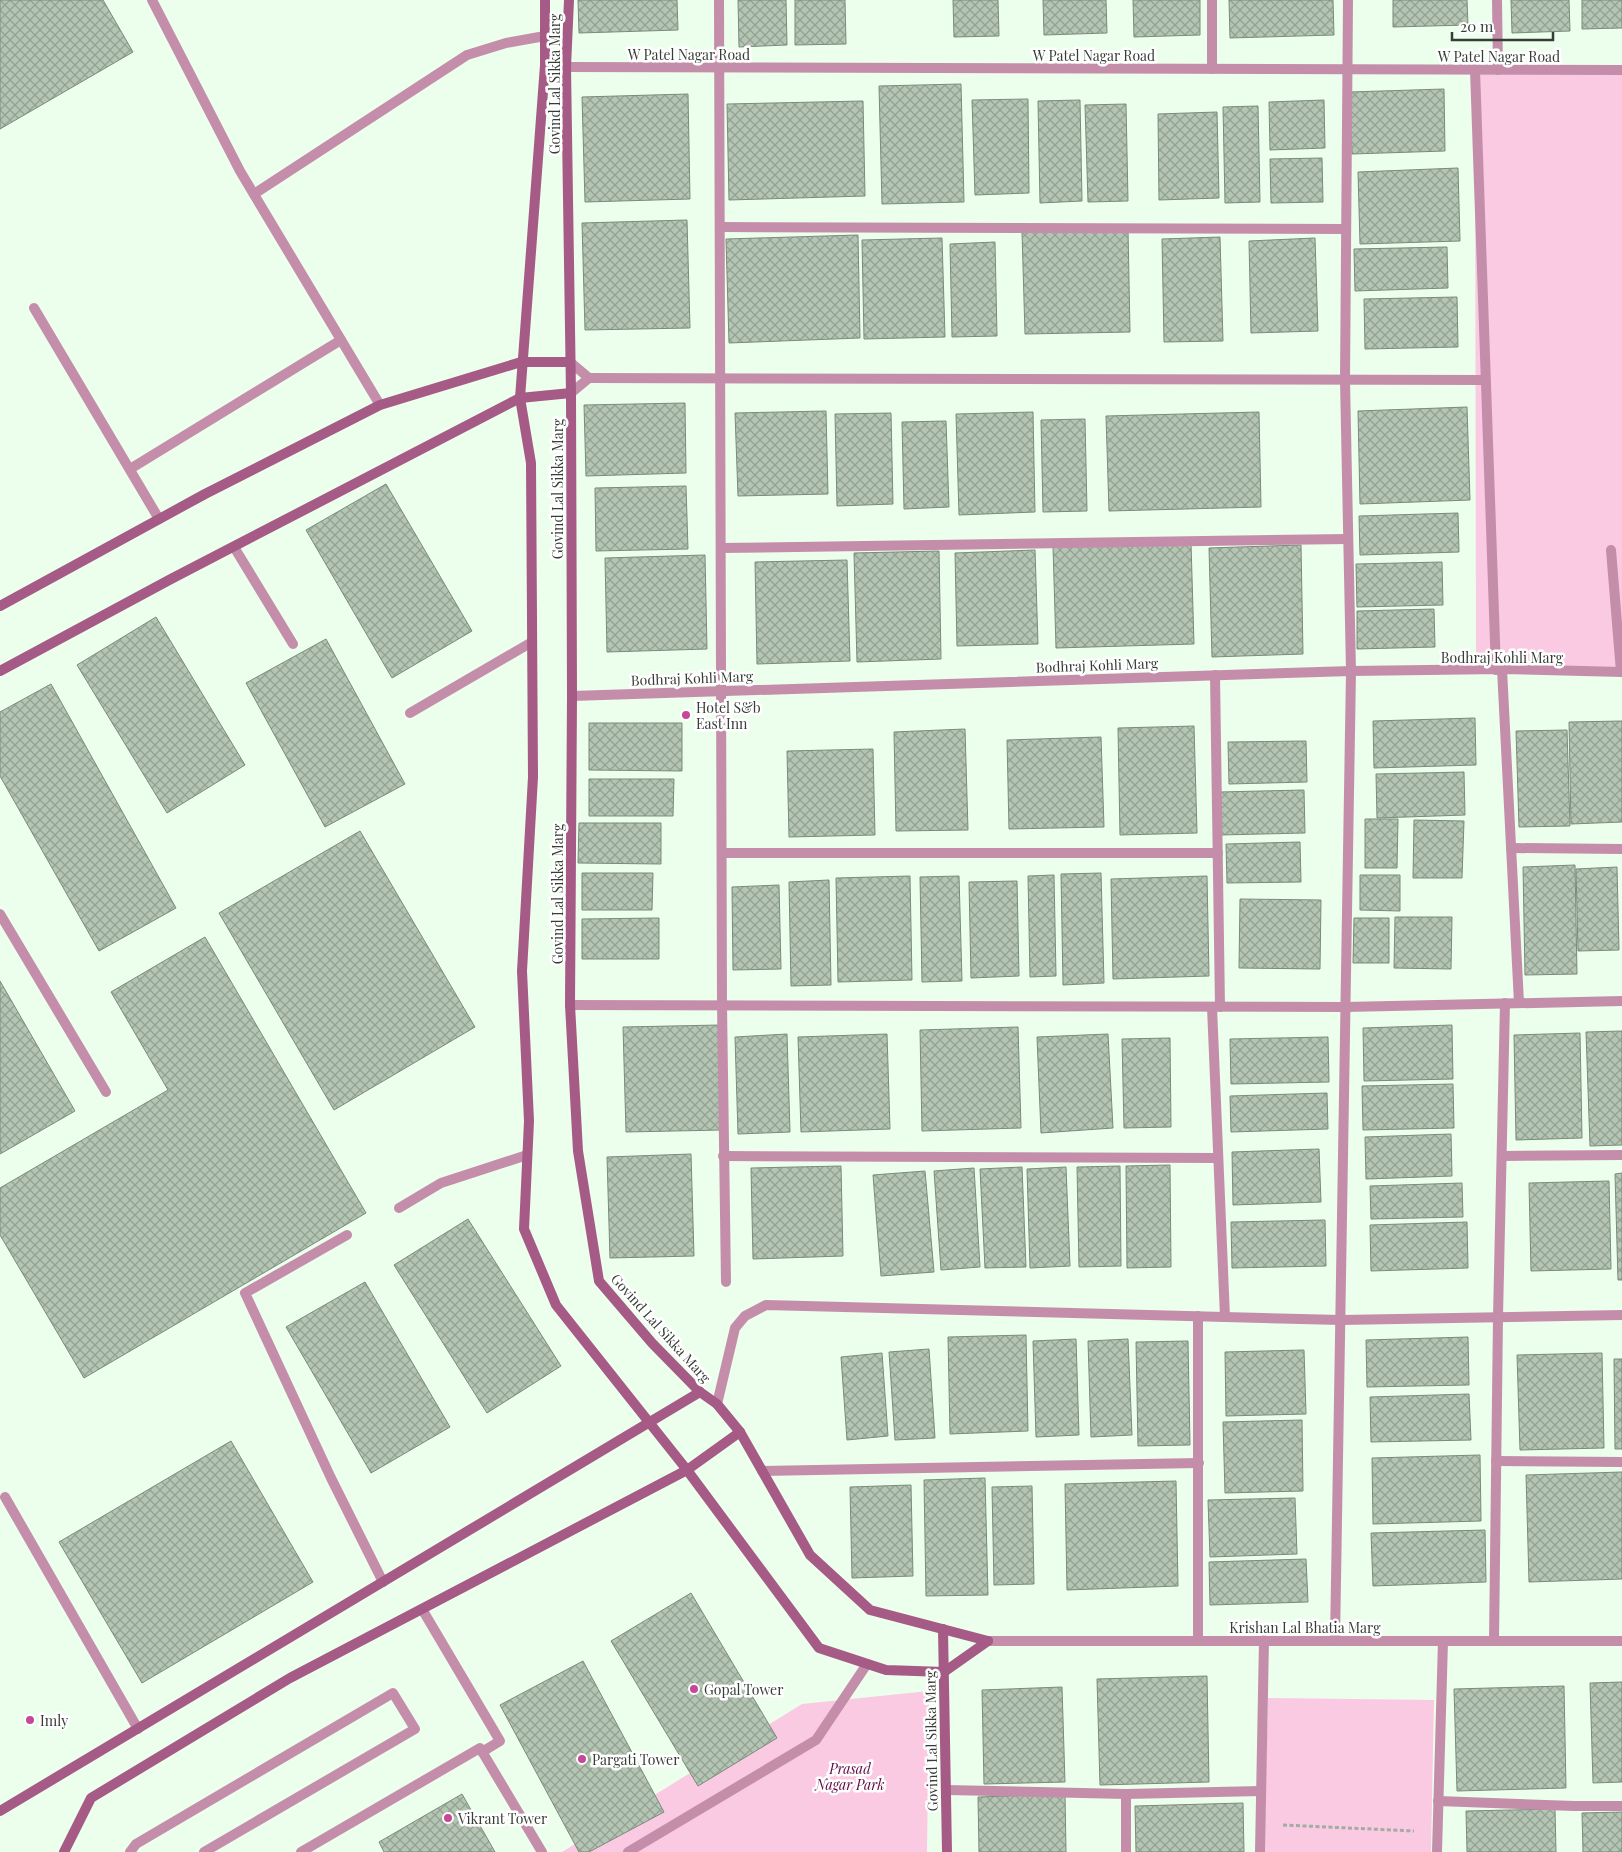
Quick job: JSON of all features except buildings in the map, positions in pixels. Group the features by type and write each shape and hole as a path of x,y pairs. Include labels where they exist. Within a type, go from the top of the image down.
{"street":[{"path":"152,0 240,171 380,405"},
{"name":"Govind Lal Sikka Marg","path":"545,0 544,65 521,362 520,398 531,463 534,776 522,971 529,1121 524,1229 556,1305 687,1470 819,1648 886,1670 944,1672"},
{"name":"Govind Lal Sikka Marg","path":"569,0 566,67 571,393 570,1005 578,1151 599,1281 652,1343 700,1392 717,1404 740,1432 810,1555 870,1610 988,1641"},
{"path":"719,0 723,691 722,1006 726,1282"},
{"path":"1212,0 1212,69"},
{"path":"1336,1641 1351,671 1346,380 1348,0"},
{"path":"1497,0 1498,70"},
{"path":"254,194 467,55 506,43 545,36"},
{"name":"W Patel Nagar Road","path":"566,67 1622,70"},
{"path":"1475,70 1485,380 1499,670 1519,1003"},
{"path":"720,228 1346,229"},
{"path":"34,308 158,519"},
{"path":"130,469 341,340"},
{"path":"0,606 158,519 380,405 521,362 570,362 589,378"},
{"path":"0,671 170,579 520,398 571,393 589,378 1485,380"},
{"path":"721,548 1348,539"},
{"path":"234,547 293,644"},
{"path":"1612,550 1622,672"},
{"path":"410,713 532,642"},
{"name":"Bodhraj Kohli Marg","path":"572,696 1351,671 1499,670 1622,672"},
{"path":"1215,675 1218,853 1216,1007 1218,1158 1226,1317"},
{"path":"1511,848 1622,850"},
{"path":"723,853 1218,853"},
{"path":"0,914 106,1092"},
{"path":"570,1005 1346,1007 1622,1001"},
{"path":"1494,1641 1498,1317 1505,1003"},
{"path":"1502,1156 1622,1155"},
{"path":"399,1208 440,1183 527,1156"},
{"path":"723,1156 1218,1158"},
{"path":"347,1235 245,1293 331,1478 382,1582"},
{"path":"717,1404 736,1328 745,1316 766,1305 1341,1320 1622,1314"},
{"path":"1198,1316 1198,1641"},
{"path":"0,1811 700,1392"},
{"path":"64,1852 91,1798 290,1678 687,1470 740,1432"},
{"path":"1496,1461 1622,1462"},
{"path":"762,1471 1199,1463"},
{"path":"5,1497 138,1729"},
{"path":"422,1609 500,1741 482,1752"},
{"name":"Govind Lal Sikka Marg","path":"943,1629 947,1852"},
{"path":"1260,1852 1264,1640"},
{"path":"944,1672 988,1641"},
{"name":"Krishan Lal Bhatia Marg","path":"988,1641 1622,1641"},
{"path":"1436,1852 1443,1641"},
{"path":"628,1852 816,1740 867,1664"},
{"path":"130,1852 136,1844 393,1693 416,1729 204,1852"},
{"path":"301,1852 480,1748 542,1852"},
{"path":"946,1790 1126,1794 1261,1791"},
{"path":"1126,1794 1126,1852"},
{"path":"1438,1801 1622,1806"}],"path":[{"path":"1261,1824 1437,1832"}],"green space":[{"path":"1622,68 1622,672 1476,670 1475,70"},
{"name":"Prasad Nagar Park","path":"929,1691 927,1852 562,1852 802,1704"},
{"path":"1268,1698 1434,1700 1431,1852 1264,1852"}],"place":[{"name":"Hotel S&b East Inn","path":"686,715"},
{"name":"Gopal Tower","path":"694,1689"},
{"name":"Imly","path":"30,1720"},
{"name":"Pargati Tower","path":"582,1759"},
{"name":"Vikrant Tower","path":"448,1818"}]}
